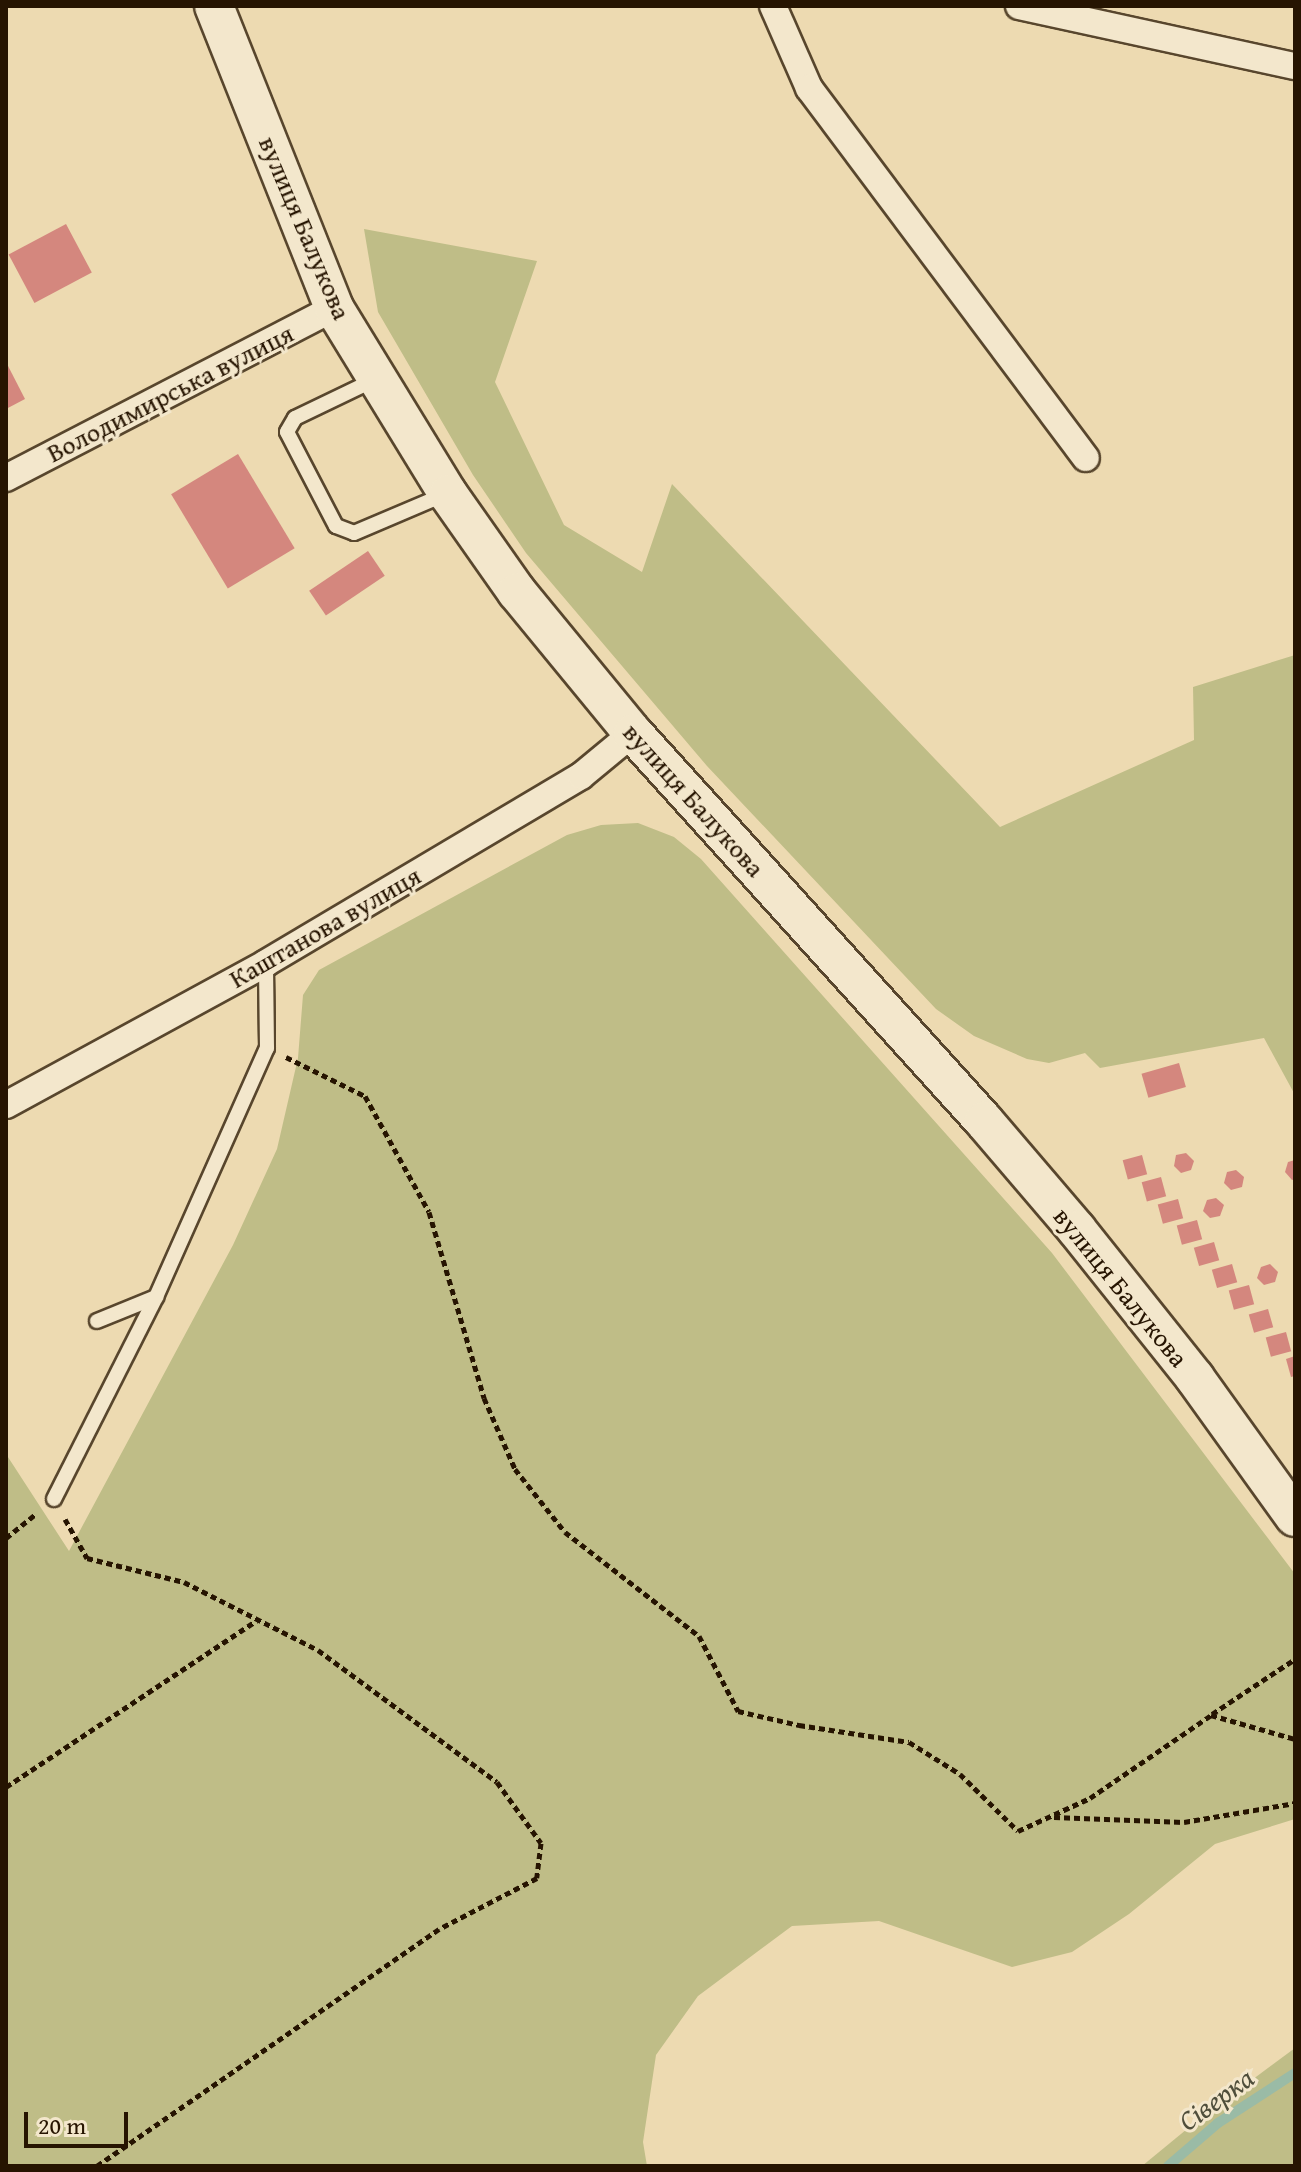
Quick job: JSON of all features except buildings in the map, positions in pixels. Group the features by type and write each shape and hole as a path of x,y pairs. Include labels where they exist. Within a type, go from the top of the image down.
{"main road":[{"name":"вулиця Балукова","path":"214,6 334,308 448,494 517,592 633,733 984,1121 1077,1230 1195,1378 1295,1517"}],"street":[{"path":"773,6 809,88 1086,458"},
{"path":"1019,6 1295,66"},
{"name":"Володимирська вулиця","path":"6,478 334,308"},
{"name":"Каштанова вулиця","path":"6,1105 266,963 581,776 633,733"}],"lane":[{"path":"376,378 295,418 287,432 336,526 354,533 448,494"},
{"path":"54,1499 156,1297 267,1048 266,963"},
{"path":"97,1321 156,1297"}],"path":[{"path":"267,1048 365,1096 429,1212 484,1398 515,1469 565,1532 699,1636 738,1711 799,1725 909,1742 960,1774 1018,1831 1090,1798 1295,1659"},
{"path":"6,1538 54,1499 87,1558 184,1582 318,1650 497,1782 541,1843 537,1878 439,1929 97,2166"},
{"path":"6,1787 258,1620"},
{"path":"1211,1715 1295,1739"},
{"path":"1049,1817 1184,1822 1295,1803"}],"shaded area":[{"path":"364,229 537,261 495,382 564,525 642,572 672,484 1000,827 1194,740 1193,687 1295,655 1295,1095 1264,1038 1100,1068 1085,1053 1049,1063 1027,1059 974,1036 936,1009 707,766 526,553 473,475 378,312"},
{"path":"638,823 674,837 701,859 1052,1253 1295,1574 1295,1819 1215,1844 1129,1914 1072,1952 1012,1967 879,1921 792,1926 698,1996 656,2055 643,2142 647,2166 6,2166 6,1454 69,1551 233,1245 277,1149 298,1058 303,995 319,970 567,835 601,825"},
{"path":"1295,2048 1295,2166 1142,2166 1198,2120"}],"waterway":[{"name":"Сіверка","path":"1168,2166 1218,2123 1295,2073"}]}
